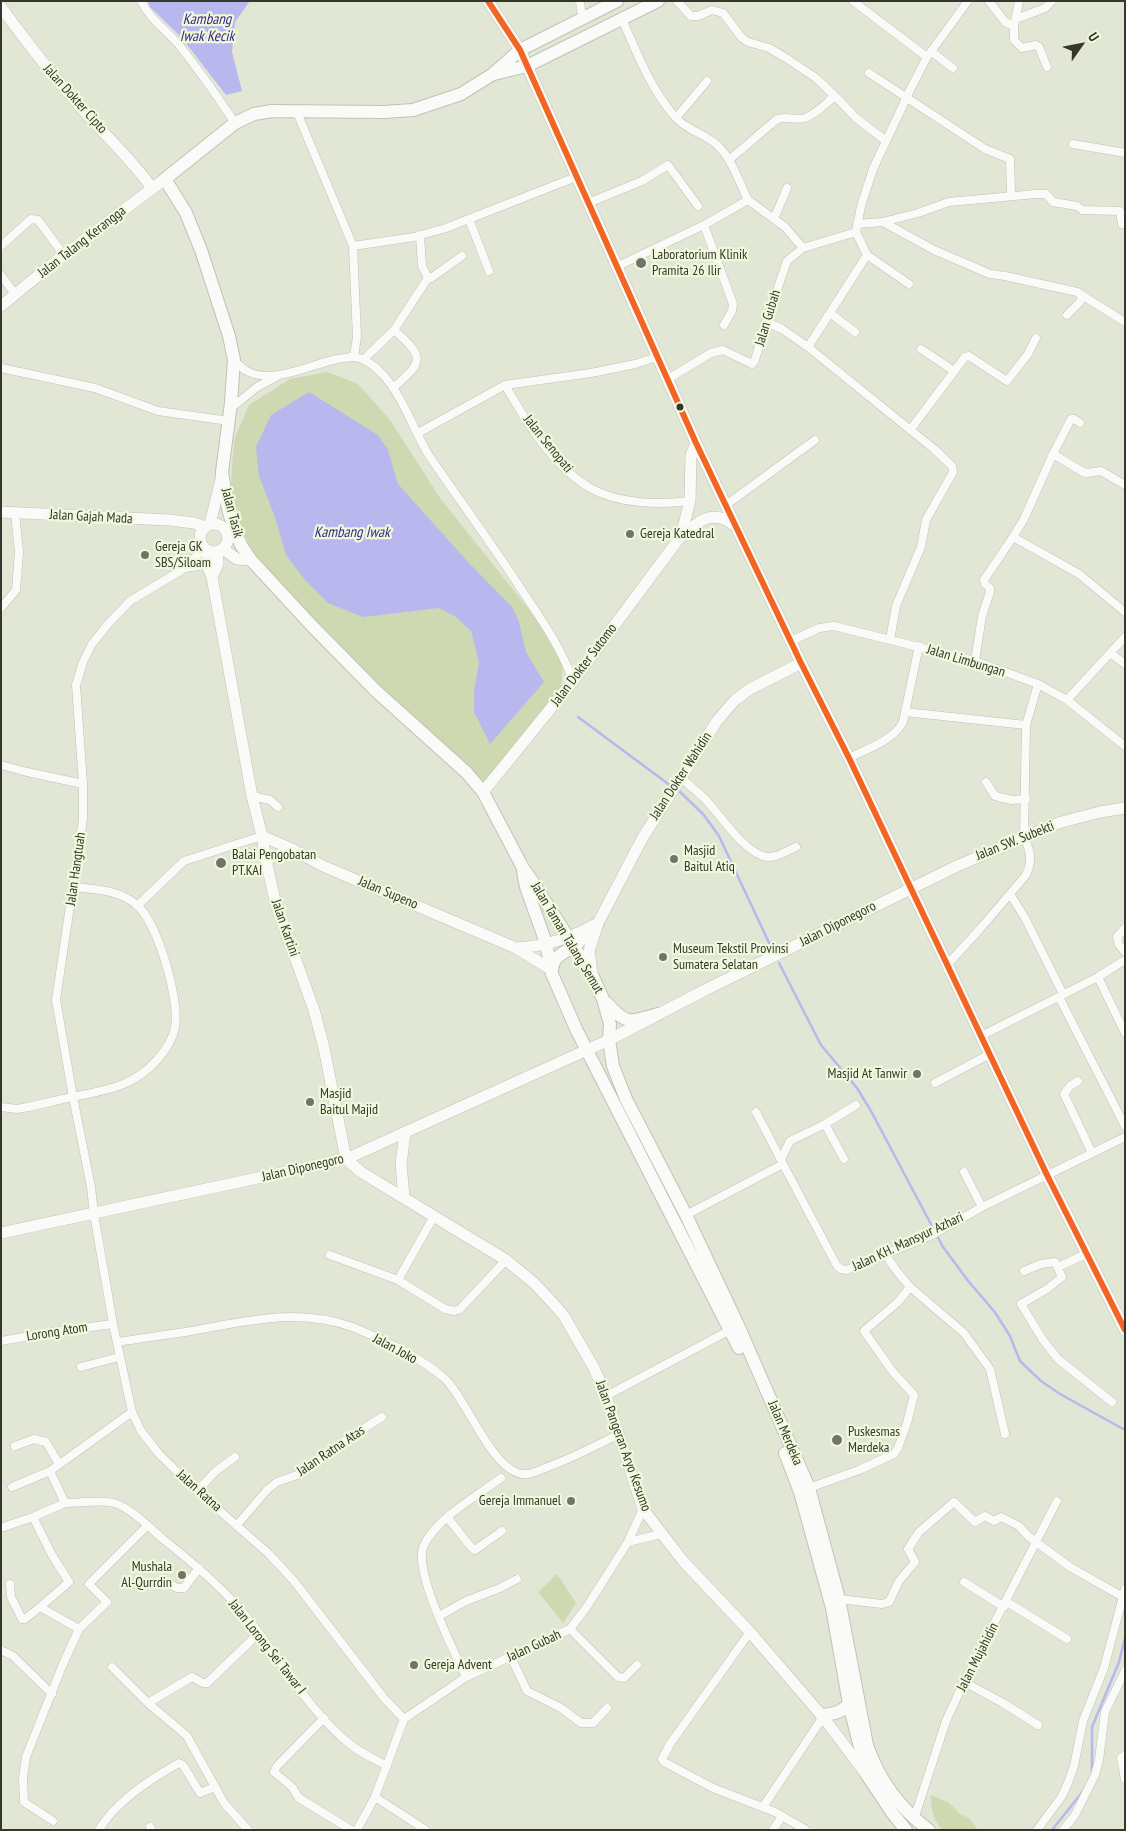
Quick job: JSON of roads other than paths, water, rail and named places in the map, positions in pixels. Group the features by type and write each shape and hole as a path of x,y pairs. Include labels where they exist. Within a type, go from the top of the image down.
{"main road":[{"path":"165,178 235,123 254,114 296,110 384,112 413,110 461,94 493,74 520,50 617,1"},
{"path":"493,74 527,66 658,1"},
{"name":"Jalan Tasik","path":"165,178 186,213 201,250 230,336 234,360 230,415 222,472 228,510 241,545 251,560 313,627 376,691 467,773 483,792"},
{"name":"Jalan Taman Talang Semut","path":"483,792 522,868 533,882 593,977 603,999 610,1024 609,1040"},
{"name":"Jalan Taman Talang Semut","path":"522,868 526,887 546,943 552,970 577,1032 587,1050"},
{"path":"552,970 554,961 567,949 570,942 598,923"},
{"path":"603,999 616,1014 626,1020 635,1021 658,1014"},
{"name":"Jalan Merdeka","path":"609,1040 612,1066 626,1099 686,1215 734,1327 800,1492 832,1608 849,1704 867,1775 888,1808 906,1830"},
{"name":"Jalan Merdeka","path":"587,1050 734,1327 809,1488 839,1599 866,1746 885,1784 904,1809 929,1830"},
{"path":"822,1716 836,1714 849,1704 856,1690"}],"street":[{"path":"141,1 146,12 177,42 208,82 235,123"},
{"path":"488,1 520,50 696,443 801,663 849,758 1047,1175 1125,1330"},
{"path":"580,1 582,18"},
{"path":"677,1 692,16 698,16 712,10 722,13 742,38 748,42 769,48 816,78 856,118 886,141"},
{"path":"853,1 952,68"},
{"path":"989,1 1005,22 1015,22 1045,8 1052,1"},
{"path":"1018,1 1014,34 1016,43 1022,48 1036,45 1039,47 1046,66"},
{"path":"909,284 868,255 857,228 874,170 906,98 929,54 965,2"},
{"name":"Jalan Dokter Cipto","path":"1,7 37,57 130,160 152,188"},
{"path":"622,19 651,83 676,118 716,144 729,160 748,200 785,227 803,248"},
{"path":"869,73 985,149 1010,159 1011,195"},
{"path":"676,118 707,81"},
{"path":"729,160 776,120 782,118 804,118 813,114 835,96"},
{"path":"296,110 352,246 357,337 354,356"},
{"path":"1073,144 1125,153"},
{"path":"588,203 642,181 668,165 698,206"},
{"path":"352,246 420,235 446,228 576,176"},
{"name":"Jalan Talang Kerangga","path":"1,306 165,178"},
{"path":"774,219 787,188"},
{"name":"Jalan Gubah","path":"668,379 712,352 723,350 752,364 755,360 787,260 803,248 857,228 918,213 949,202 1011,195 1045,194 1053,202 1077,206 1082,210 1120,211 1122,224 1125,226"},
{"path":"616,266 704,225 748,200"},
{"path":"1,246 30,219 34,218 38,220 64,255"},
{"path":"469,219 489,271"},
{"path":"883,222 934,250 983,272 1073,291 1125,322"},
{"path":"704,225 733,304 732,311 724,325"},
{"path":"420,235 422,266 428,278"},
{"path":"808,347 868,255"},
{"path":"364,359 394,330 428,278 437,275 462,256"},
{"path":"1,275 15,294"},
{"path":"1067,314 1079,303 1083,296"},
{"path":"830,313 855,332"},
{"path":"766,322 782,329 808,347 934,449 952,466 953,470 926,520 922,547 896,606 890,640"},
{"path":"393,388 415,368 418,362 416,354 394,330"},
{"path":"910,430 965,357 969,356 1007,381 1028,354 1036,338"},
{"path":"921,348 954,371"},
{"path":"1,368 95,388 158,410 230,415 256,387 276,377 328,361 354,356 364,359 381,373 393,388 429,455 489,540 556,641 566,660 572,681"},
{"path":"418,433 505,385 591,373 635,364 656,357"},
{"path":"234,360 246,371 258,375 276,377"},
{"name":"Jalan Senopati","path":"505,385 518,408 544,444 583,483 604,494 624,499 653,503 690,501"},
{"path":"975,661 982,616 990,592 990,588 984,580 1024,519 1071,419 1080,423"},
{"path":"726,505 816,440"},
{"path":"681,536 690,501 691,455 696,443"},
{"path":"1053,454 1087,474 1100,470 1125,485"},
{"path":"210,548 200,535 208,526 222,472"},
{"name":"Jalan Gajah Mada","path":"1,512 182,522 208,526"},
{"path":"1,608 16,590 19,552 15,513"},
{"path":"681,536 697,523 713,516 727,519 736,527"},
{"path":"182,522 210,548 236,559 251,560"},
{"path":"185,568 210,548 227,541 226,532 220,525 208,526"},
{"name":"Jalan Dokter Sutomo","path":"483,792 572,681 681,536"},
{"path":"1012,538 1079,574 1125,612"},
{"name":"Jalan Kartini","path":"210,548 212,577 252,796 266,860 276,904 314,1010 324,1048 346,1159"},
{"path":"185,568 212,564"},
{"name":"Jalan Hangtuah","path":"94,1214 91,1187 56,1000 83,819 83,784 76,685 83,662 92,644 108,624 130,601 185,568"},
{"name":"Jalan Limbungan","path":"791,641 827,626 919,646 975,661 1038,684 1067,700 1125,746"},
{"path":"1067,700 1125,637"},
{"path":"849,758 898,731 903,722 919,646"},
{"path":"1110,653 1125,664"},
{"name":"Jalan Dokter Wahidin","path":"593,977 589,952 598,923 643,837 717,721 736,700 750,689 801,663"},
{"path":"947,965 1026,875 1030,866 1030,851 1024,836 1026,725 1038,684"},
{"path":"905,712 1026,725"},
{"path":"1,765 83,784"},
{"path":"986,782 995,796 1012,800 1026,799"},
{"path":"676,784 706,800 734,834 764,857 775,856 796,847"},
{"path":"252,796 270,800 278,807"},
{"name":"Jalan SW. Subekti","path":"910,888 1024,836 1058,823 1100,812 1125,808"},
{"path":"137,906 184,861 262,836"},
{"name":"Jalan Supeno","path":"262,836 324,866 516,948 552,970"},
{"path":"266,860 292,849"},
{"path":"1,1107 28,1107 112,1090 133,1080 157,1061 167,1047 175,1028 175,1001 162,952 151,925 137,906 117,894 73,886"},
{"name":"Jalan Diponegoro","path":"1,1233 346,1159 609,1040 910,888"},
{"path":"1010,894 1025,918 1125,1126"},
{"path":"1125,928 1117,937 1119,945 1125,952"},
{"path":"516,948 546,943 570,942"},
{"path":"981,1036 1098,977 1125,960"},
{"path":"1098,977 1125,1033"},
{"path":"935,1083 990,1054"},
{"path":"1078,1081 1070,1086 1064,1094 1092,1152"},
{"path":"686,1215 782,1161 790,1142 856,1105"},
{"path":"756,1112 782,1161"},
{"path":"825,1124 844,1159"},
{"path":"404,1197 401,1164 405,1133"},
{"name":"Jalan KH. Mansyur Azhari","path":"782,1161 837,1266 841,1270 848,1270 932,1235 982,1207 1125,1137"},
{"name":"Jalan Pangeran Aryo Kesumo","path":"346,1159 361,1172 506,1260 534,1283 564,1316 594,1368 606,1396 617,1435 643,1509 683,1561 750,1632 822,1716 867,1775"},
{"path":"964,1172 982,1207"},
{"name":"Jalan Ratna","path":"94,1214 119,1357 132,1412 141,1431 159,1454 269,1554 294,1581 384,1698 404,1719"},
{"path":"398,1280 434,1216"},
{"path":"885,1254 910,1287 964,1333 990,1369 1005,1434"},
{"path":"1058,1267 1086,1254"},
{"path":"330,1255 398,1280 445,1309 454,1311 460,1309 506,1260"},
{"path":"1024,1271 1041,1264 1055,1262 1062,1277 1047,1289 1021,1304 1043,1340 1058,1359 1112,1402"},
{"path":"809,1488 859,1470 890,1456 898,1448 907,1424 914,1395 893,1372 864,1331 898,1302 910,1287"},
{"name":"Jalan Joko","path":"117,1342 176,1334 262,1318 314,1317 354,1328 376,1338 409,1355 444,1379 458,1395 486,1443 500,1462 511,1471 527,1474 570,1458 617,1435"},
{"name":"Lorong Atom","path":"1,1341 113,1324"},
{"path":"606,1396 734,1327"},
{"path":"81,1367 119,1357"},
{"path":"12,1487 50,1471 132,1412"},
{"name":"Jalan Ratna Atas","path":"237,1525 266,1490 277,1482 297,1475 319,1461 344,1441 382,1417"},
{"path":"15,1446 34,1439 42,1440 49,1446 59,1464"},
{"path":"197,1490 216,1471 235,1457"},
{"path":"1,1528 65,1503 50,1471"},
{"path":"466,1677 438,1616 422,1570 422,1547 429,1536 447,1517 501,1478"},
{"name":"Jalan Mujahidin","path":"914,1819 941,1734 964,1682 1057,1501"},
{"name":"Jalan Lorong Sei Tawar I","path":"65,1503 108,1502 116,1504 126,1509 199,1568 239,1608 310,1703 324,1718 351,1745 387,1766"},
{"path":"839,1599 882,1604 889,1602 899,1581 915,1562 908,1549 916,1534 953,1502 975,1522 985,1516 994,1521 1000,1517 1004,1518 1019,1526 1036,1543 1070,1567 1124,1593 1104,1668 1083,1721 1074,1766 1068,1783 1062,1796 1037,1830"},
{"name":"Jalan Gubah","path":"404,1719 466,1677 570,1629 586,1608 628,1542 643,1509"},
{"path":"10,1584 11,1597 22,1619 25,1619 69,1582 52,1555 33,1517"},
{"path":"447,1517 470,1547 476,1550 502,1531"},
{"path":"53,1821 25,1804 23,1789 26,1757 78,1629 107,1602 89,1584 147,1526"},
{"path":"628,1542 661,1534"},
{"path":"170,1584 177,1588 184,1588 199,1568"},
{"path":"438,1616 466,1601 494,1591 517,1579"},
{"path":"964,1582 1066,1639"},
{"path":"40,1607 78,1629"},
{"path":"570,1629 618,1677 624,1678 637,1665"},
{"path":"750,1632 670,1744 662,1759 664,1762 713,1788 763,1807 806,1830"},
{"path":"148,1703 192,1677 207,1683 259,1633"},
{"path":"1,1650 13,1656 52,1694"},
{"path":"511,1657 527,1691 562,1708 581,1723 593,1723 607,1708"},
{"path":"112,1667 148,1703 187,1736 224,1803 248,1830"},
{"path":"1062,1830 1075,1815 1095,1775 1099,1760 1104,1712 1125,1671"},
{"path":"964,1682 1038,1725"},
{"path":"763,1807 822,1716"},
{"path":"324,1718 277,1766 274,1772 291,1786 299,1798 351,1830"},
{"path":"357,1830 375,1798 404,1719"},
{"path":"1125,1755 1120,1761 1125,1779"},
{"path":"99,1830 107,1817 116,1808 139,1789 179,1763 183,1765 200,1793 215,1787"},
{"path":"375,1798 426,1830"},
{"path":"773,1830 782,1816"}],"water":[{"name":"Kambang Iwak Kecik","path":"148,1 250,1 235,22 232,52 242,91 226,95 181,37 150,7"},
{"name":"Kambang Iwak","path":"309,392 378,435 388,450 398,484 467,561 512,607 519,622 526,652 544,682 490,744 474,712 474,692 479,662 471,631 456,617 439,608 363,617 328,603 305,580 286,555 275,517 259,476 256,447 271,415"}],"waterway":[{"path":"578,717 671,786"},
{"path":"678,790 703,814 719,836 770,945"},
{"path":"779,963 821,1045 857,1088 871,1111 943,1247 994,1311 1010,1336 1020,1361 1041,1381 1060,1394 1125,1430"},
{"path":"1092,1775 1092,1727 1119,1662 1125,1638"},
{"path":"1052,1830 1084,1790"}],"place":[{"name":"Laboratorium Klinik Pramita 26 Ilir","path":"641,263"},
{"name":"Gereja Katedral","path":"630,534"},
{"name":"Gereja GK SBS/Siloam","path":"145,555"},
{"name":"Masjid Baitul Atiq","path":"674,859"},
{"name":"Balai Pengobatan PT.KAI","path":"221,863"},
{"name":"Museum Tekstil Provinsi Sumatera Selatan","path":"663,957"},
{"name":"Masjid At Tanwir","path":"917,1074"},
{"name":"Masjid Baitul Majid","path":"310,1102"},
{"name":"Puskesmas Merdeka","path":"837,1440"},
{"name":"Gereja Immanuel","path":"571,1501"},
{"name":"Mushala Al-Qurrdin","path":"182,1575"},
{"name":"Gereja Advent","path":"414,1665"}]}
